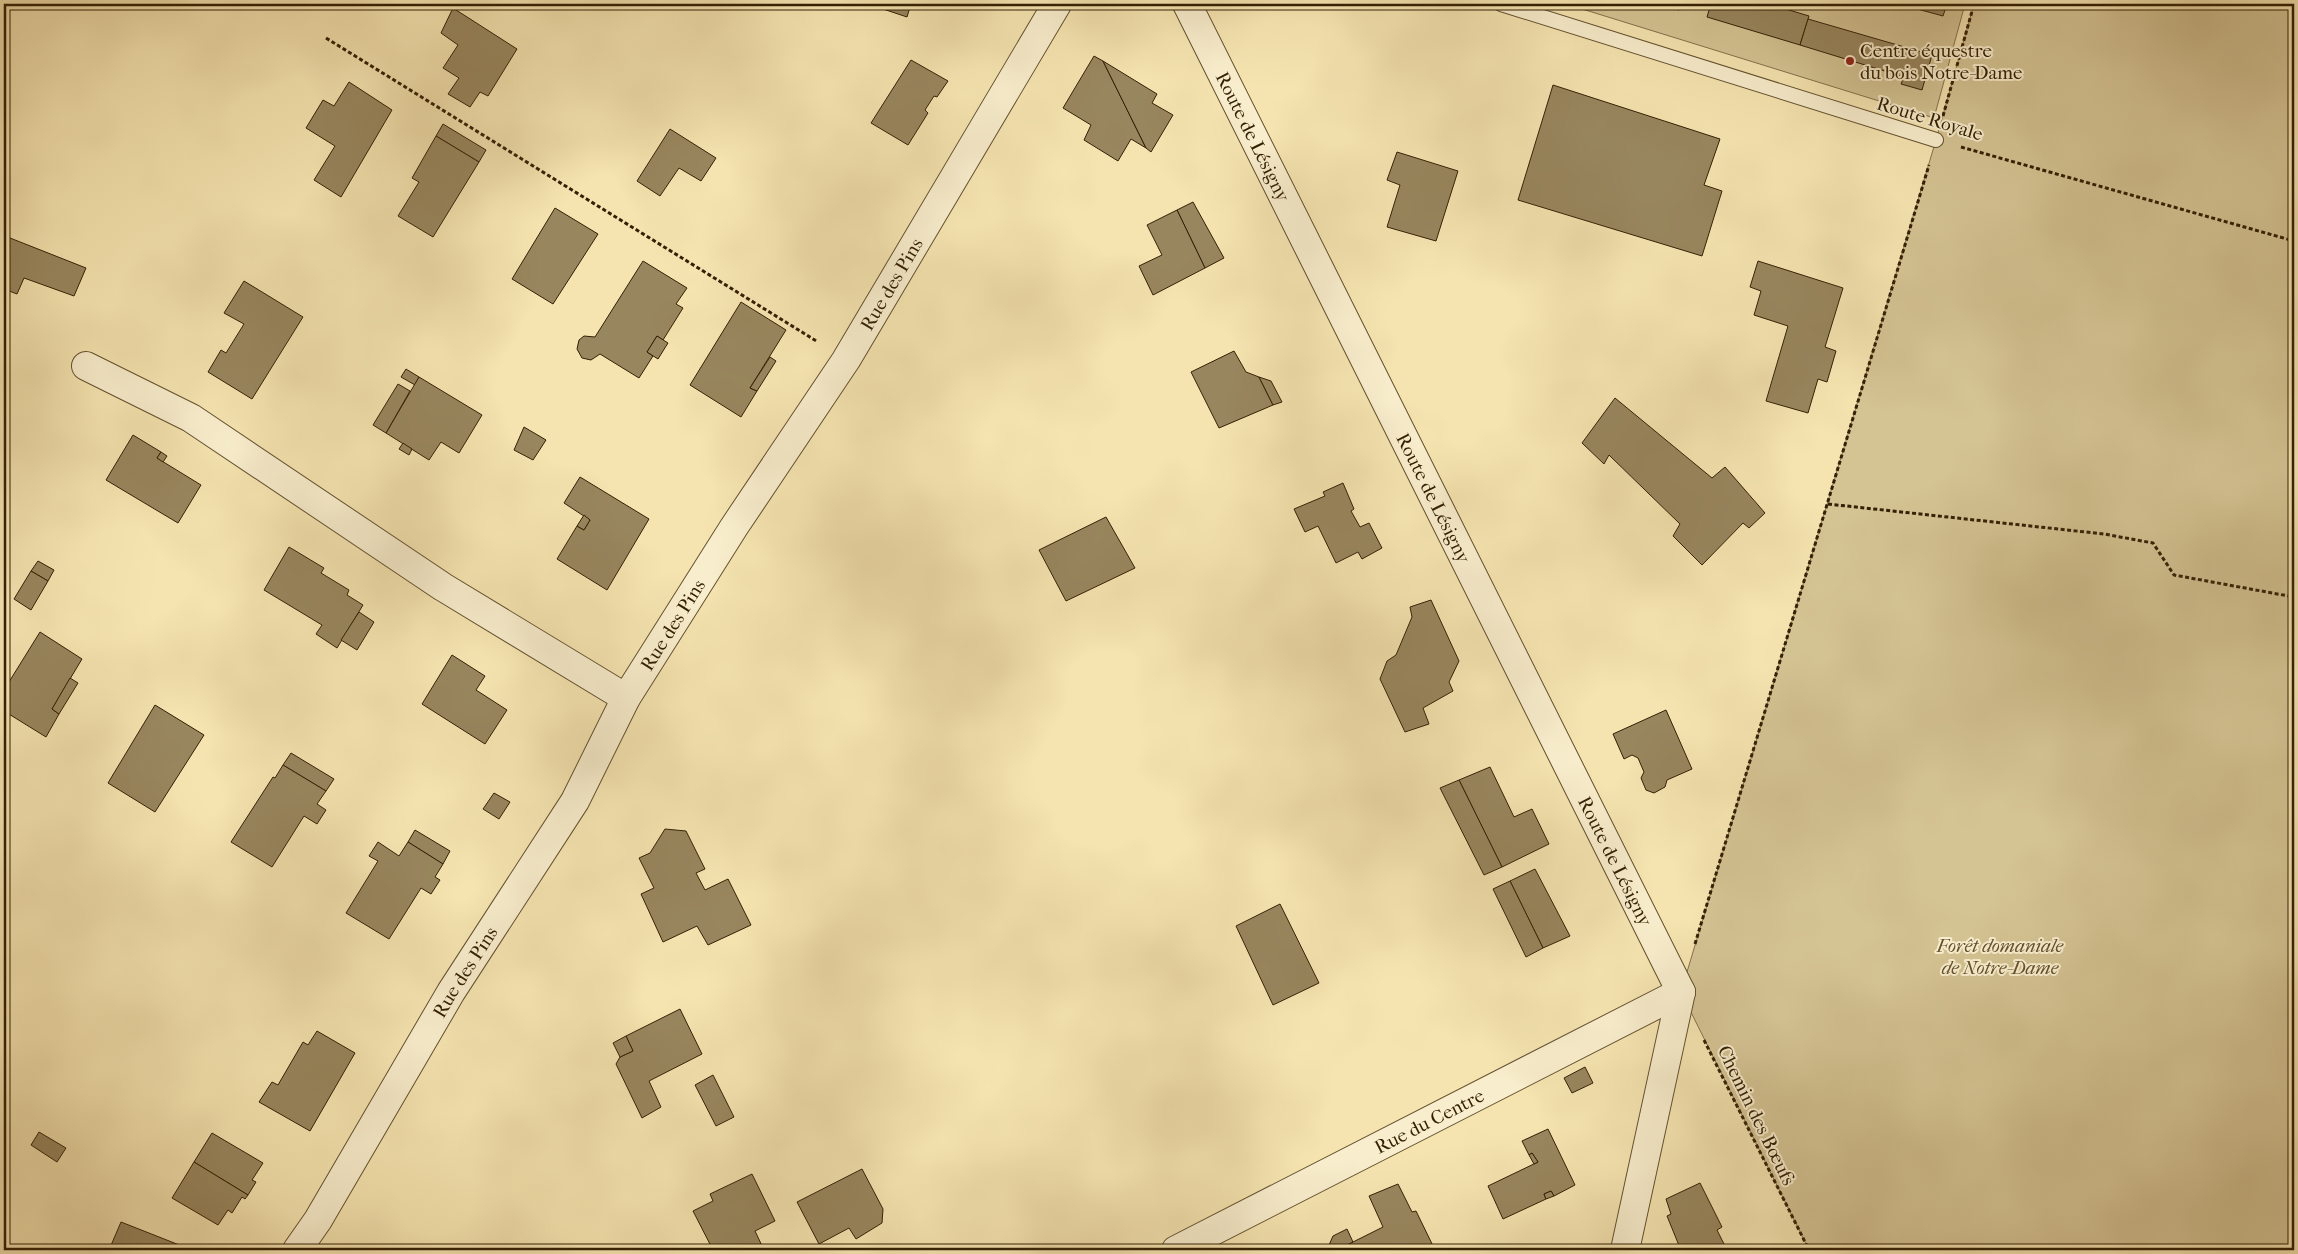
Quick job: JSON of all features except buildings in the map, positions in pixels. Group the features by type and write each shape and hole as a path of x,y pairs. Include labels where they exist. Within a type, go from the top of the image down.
{"street":[{"name":"Rue des Pins","path":"297,1250 318,1220 451,992 575,801 626,698 734,527 846,360 1058,4"},
{"name":"Route de Lésigny","path":"1187,4 1681,992"},
{"path":"86,366 191,418 443,588 626,698"},
{"name":"Rue du Centre","path":"1176,1250 1681,992"},
{"path":"1625,1250 1681,992"}],"lane":[{"name":"Route Royale","path":"1501,4 1936,140"}],"path":[{"path":"1681,992 1936,140 1974,4"},
{"path":"326,38 846,360"},
{"name":"Route Royale","path":"1936,140 2294,241"},
{"path":"1828,504 2104,534 2152,543 2174,575 2294,596"},
{"name":"Chemin des Bœufs","path":"1703,1037 1808,1250"}],"green space":[{"name":"Centre équestre du bois Notre-Dame","path":"1566,4 1965,4 1934,118"},
{"name":"Forêt domaniale de Notre-Dame","path":"1974,4 2294,4 2294,1250 1809,1250 1681,992 1936,140"}],"place":[{"name":"Centre équestre du bois Notre-Dame","path":"1850,61"}]}
